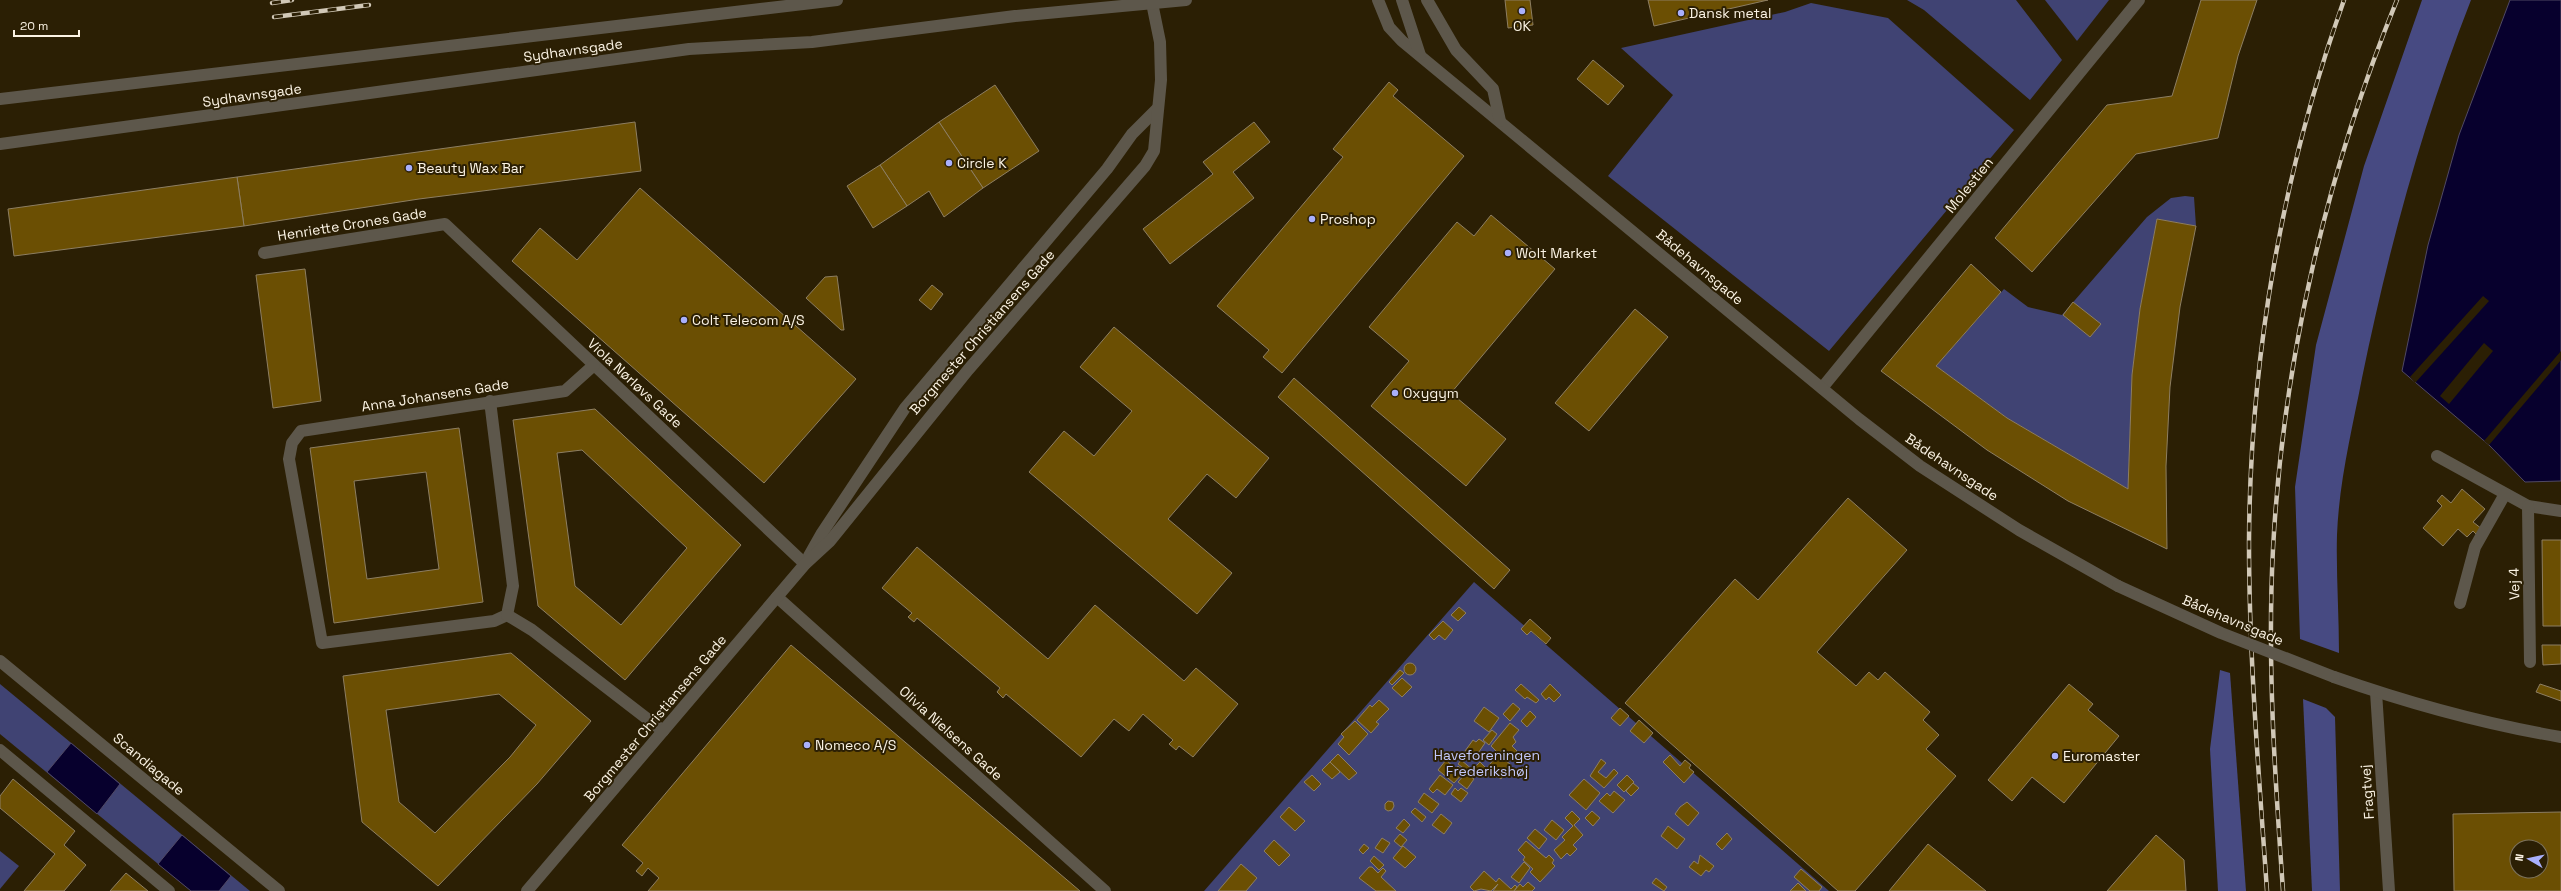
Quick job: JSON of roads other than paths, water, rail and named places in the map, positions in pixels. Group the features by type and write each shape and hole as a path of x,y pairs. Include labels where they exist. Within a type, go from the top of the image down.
{"street":[{"name":"Sydhavnsgade","path":"0,99 837,0"},
{"name":"Sydhavnsgade","path":"0,144 689,49 812,42 1015,16 1151,1 1186,0"},
{"name":"Bådehavnsgade","path":"1378,0 1389,27 1402,41 1822,388 1920,466 2019,530 2118,586 2221,634 2376,692 2515,730 2561,738"},
{"path":"1402,0 1420,55"},
{"path":"1427,0 1456,50 1493,89 1500,121"},
{"name":"Molestien","path":"1822,388 2139,0"},
{"name":"Borgmester Christiansens Gade","path":"527,891 805,564 830,541 968,370 1136,177 1154,151 1157,109 1160,94 1160,42 1151,1"},
{"name":"Borgmester Christiansens Gade","path":"805,564 822,533 905,408 1107,169 1132,134 1157,109"},
{"name":"Viola Nørløvs Gade","path":"445,224 805,564"},
{"name":"Henriette Crones Gade","path":"264,253 445,224"},
{"name":"Anna Johansens Gade","path":"507,615 494,622 322,643 289,459 292,443 301,431 490,401 565,391 594,365"},
{"path":"490,401 513,586 507,615 532,630 663,731"},
{"path":"2437,456 2528,506 2561,511"},
{"path":"2460,603 2475,547 2505,494"},
{"name":"Vej 4","path":"2528,506 2530,662"},
{"name":"Olivia Nielsens Gade","path":"777,597 1105,891"},
{"name":"Scandiagade","path":"0,661 279,891"},
{"name":"Fragtvej","path":"2376,692 2389,891"},
{"path":"2,757 169,891"}],"railway":[{"path":"272,3 292,0"},
{"path":"2267,891 2255,717 2249,586 2251,473 2256,404 2263,335 2287,199 2303,132 2322,65 2344,0"},
{"path":"2283,891 2271,677 2271,592 2278,479 2287,408 2298,339 2312,269 2329,201 2349,133 2397,0"},
{"path":"274,17 369,5"}],"place":[{"name":"OK","path":"1522,11"},
{"name":"Dansk metal","path":"1681,13"},
{"name":"Circle K","path":"949,163"},
{"name":"Beauty Wax Bar","path":"409,168"},
{"name":"Proshop","path":"1312,219"},
{"name":"Wolt Market","path":"1508,253"},
{"name":"Colt Telecom A/S","path":"684,320"},
{"name":"Oxygym","path":"1395,393"},
{"name":"Nomeco A/S","path":"807,745"},
{"name":"Euromaster","path":"2055,756"}],"park label":[{"name":"Haveforeningen Frederikshøj","path":"1487,764"}]}
